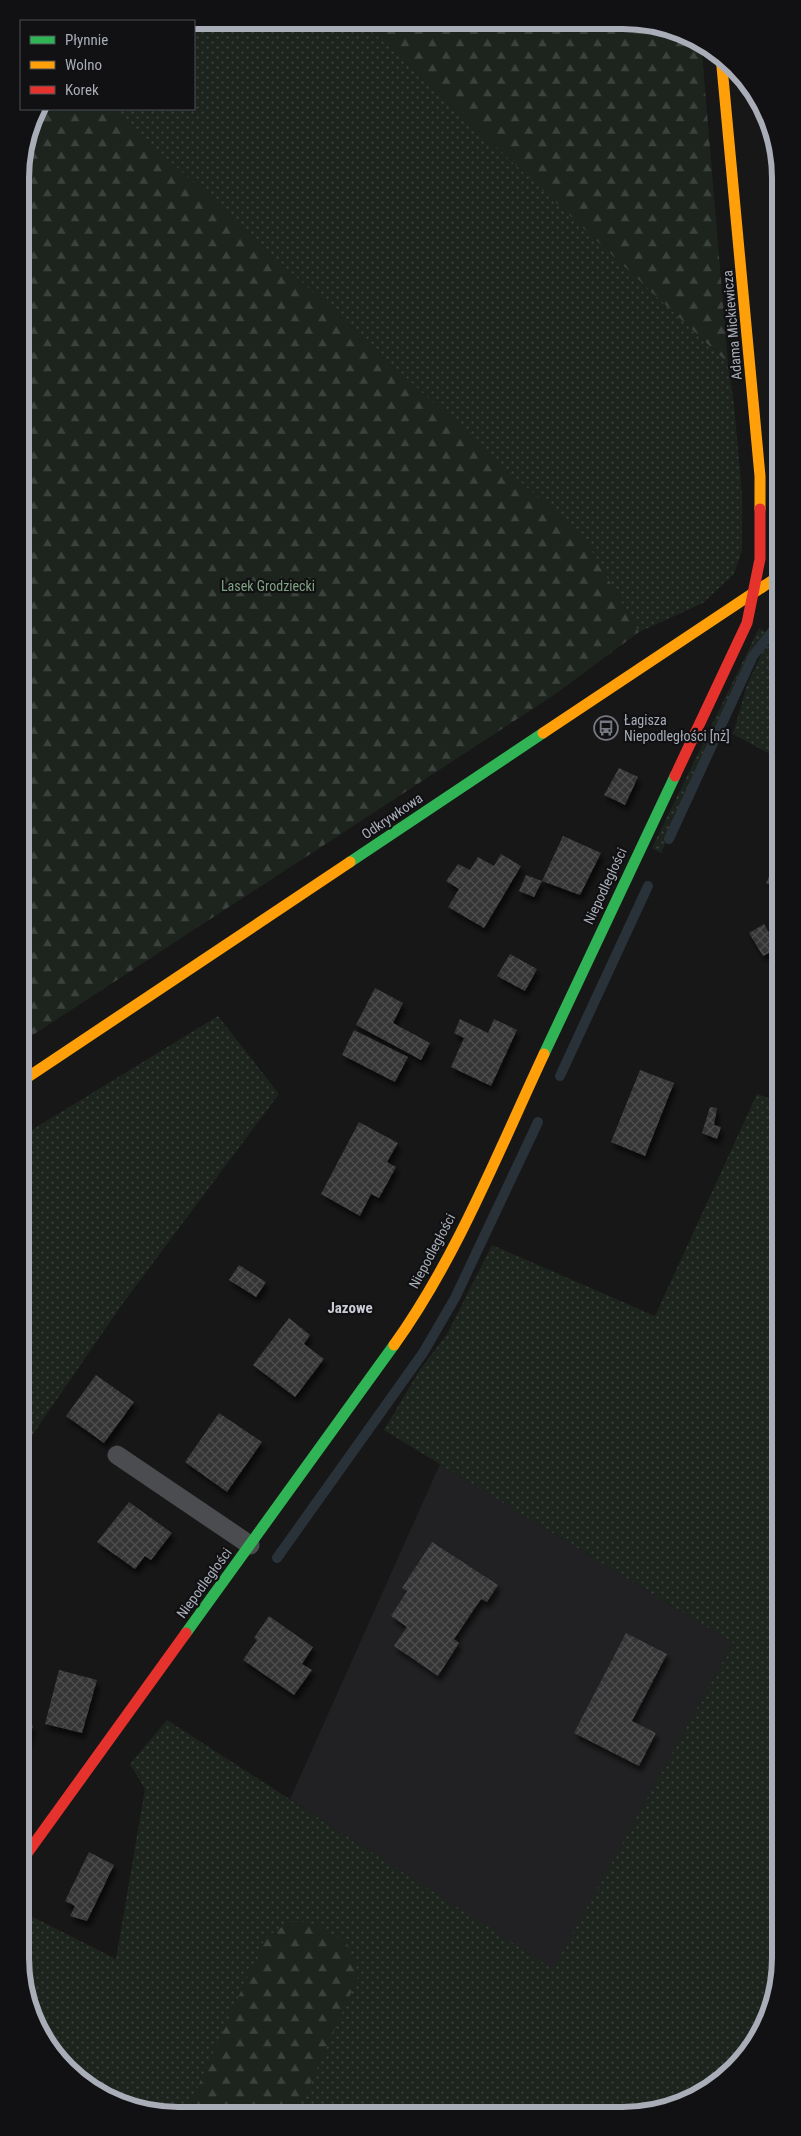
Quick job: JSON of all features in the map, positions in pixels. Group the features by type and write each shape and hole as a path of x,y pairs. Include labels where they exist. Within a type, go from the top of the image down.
{"street":[{"name":"Adama Mickiewicza","path":"722,66 760,476 760,559 754,592"},
{"name":"Odkrywkowa","path":"29,1076 772,580"},
{"name":"Niepodległości","path":"29,1851 410,1323 456,1240 746,623 754,592"}],"lane":[{"path":"117,1455 250,1545"}],"shaded area":[{"path":"440,1464 733,1643 553,1970 290,1799"}],"green space":[{"path":"195,29 370,29 728,363 742,493 742,550 734,574 703,603 639,632 584,538 498,462 114,110 195,110"},
{"path":"370,29 633,29 671,37 702,52 728,363"},
{"name":"Lasek Grodziecki","path":"45,110 114,110 498,462 584,538 639,632 554,695 29,1037 29,168 34,139"},
{"path":"759,628 766,632 740,681 661,853 652,848"},
{"path":"772,631 772,755 733,734 747,685"},
{"path":"218,1016 279,1094 123,1303 29,1440 29,1132"},
{"path":"757,1094 772,1099 772,1968 769,1988 761,2015 742,2049 722,2070 698,2087 662,2102 633,2107 168,2107 139,2102 121,2096 87,2077 59,2049 40,2015 32,1988 29,1968 29,1915 116,1959 145,1789 130,1764 167,1720 553,1969 733,1643 384,1430 419,1371 447,1334 492,1245 655,1316"},
{"path":"291,1921 311,1923 346,1941 359,1975 300,2107 189,2107 265,1938"}],"building":[{"path":"619,768 638,777 625,805 604,795"},
{"path":"563,836 601,853 580,895 542,881"},
{"path":"501,854 521,866 484,928 448,907 459,889 446,881 458,864 470,870 478,857 494,866"},
{"path":"772,871 772,886 766,883"},
{"path":"526,875 542,881 534,897 519,891"},
{"path":"764,924 772,938 772,951 763,956 749,933"},
{"path":"510,954 537,969 525,991 497,976"},
{"path":"375,988 403,1003 393,1023 430,1043 421,1060 356,1025"},
{"path":"460,1019 488,1033 494,1019 517,1030 491,1086 451,1067 464,1038 454,1033"},
{"path":"354,1030 408,1057 395,1082 342,1055"},
{"path":"640,1070 674,1083 645,1156 611,1142"},
{"path":"710,1107 717,1108 714,1125 721,1127 717,1139 702,1133"},
{"path":"359,1122 398,1143 387,1162 396,1167 379,1198 371,1194 360,1216 321,1194"},
{"path":"239,1265 266,1282 256,1297 229,1280"},
{"path":"289,1318 310,1335 304,1344 324,1359 295,1397 253,1365"},
{"path":"96,1375 134,1402 104,1443 66,1416"},
{"path":"219,1413 262,1442 227,1492 185,1462"},
{"path":"129,1502 172,1533 151,1560 145,1556 135,1569 97,1542"},
{"path":"432,1542 498,1585 487,1602 481,1599 454,1639 459,1643 438,1676 394,1646 407,1627 391,1616 407,1591 402,1588"},
{"path":"269,1616 313,1647 302,1664 312,1670 294,1695 243,1660 257,1640 254,1638"},
{"path":"626,1633 667,1654 632,1721 656,1733 639,1766 574,1733"},
{"path":"59,1670 97,1680 82,1733 45,1724"},
{"path":"29,1724 33,1726 29,1736"},
{"path":"89,1852 114,1865 87,1921 70,1916 75,1906 65,1901"}],"waterway":[{"path":"669,839 753,656 772,632"},
{"path":"560,1076 648,886"},
{"path":"277,1558 423,1353 455,1298 538,1122"}],"traffic: fast":[{"path":"350,862 543,733"},
{"path":"544,1054 675,776"},
{"path":"186,1633 394,1345"}],"traffic: slow":[{"path":"722,66 760,476 760,509"},
{"path":"543,733 772,581"},
{"path":"29,1076 350,862"},
{"path":"394,1345 416,1312 457,1240 544,1054"}],"traffic: jam":[{"path":"675,776 747,623 760,559 760,509"},
{"path":"29,1851 186,1633"}],"place":[{"name":"Łagisza Niepodległości [nż]","path":"606,728"}],"district":[{"name":"Jazowe","path":"350,1308"}]}
